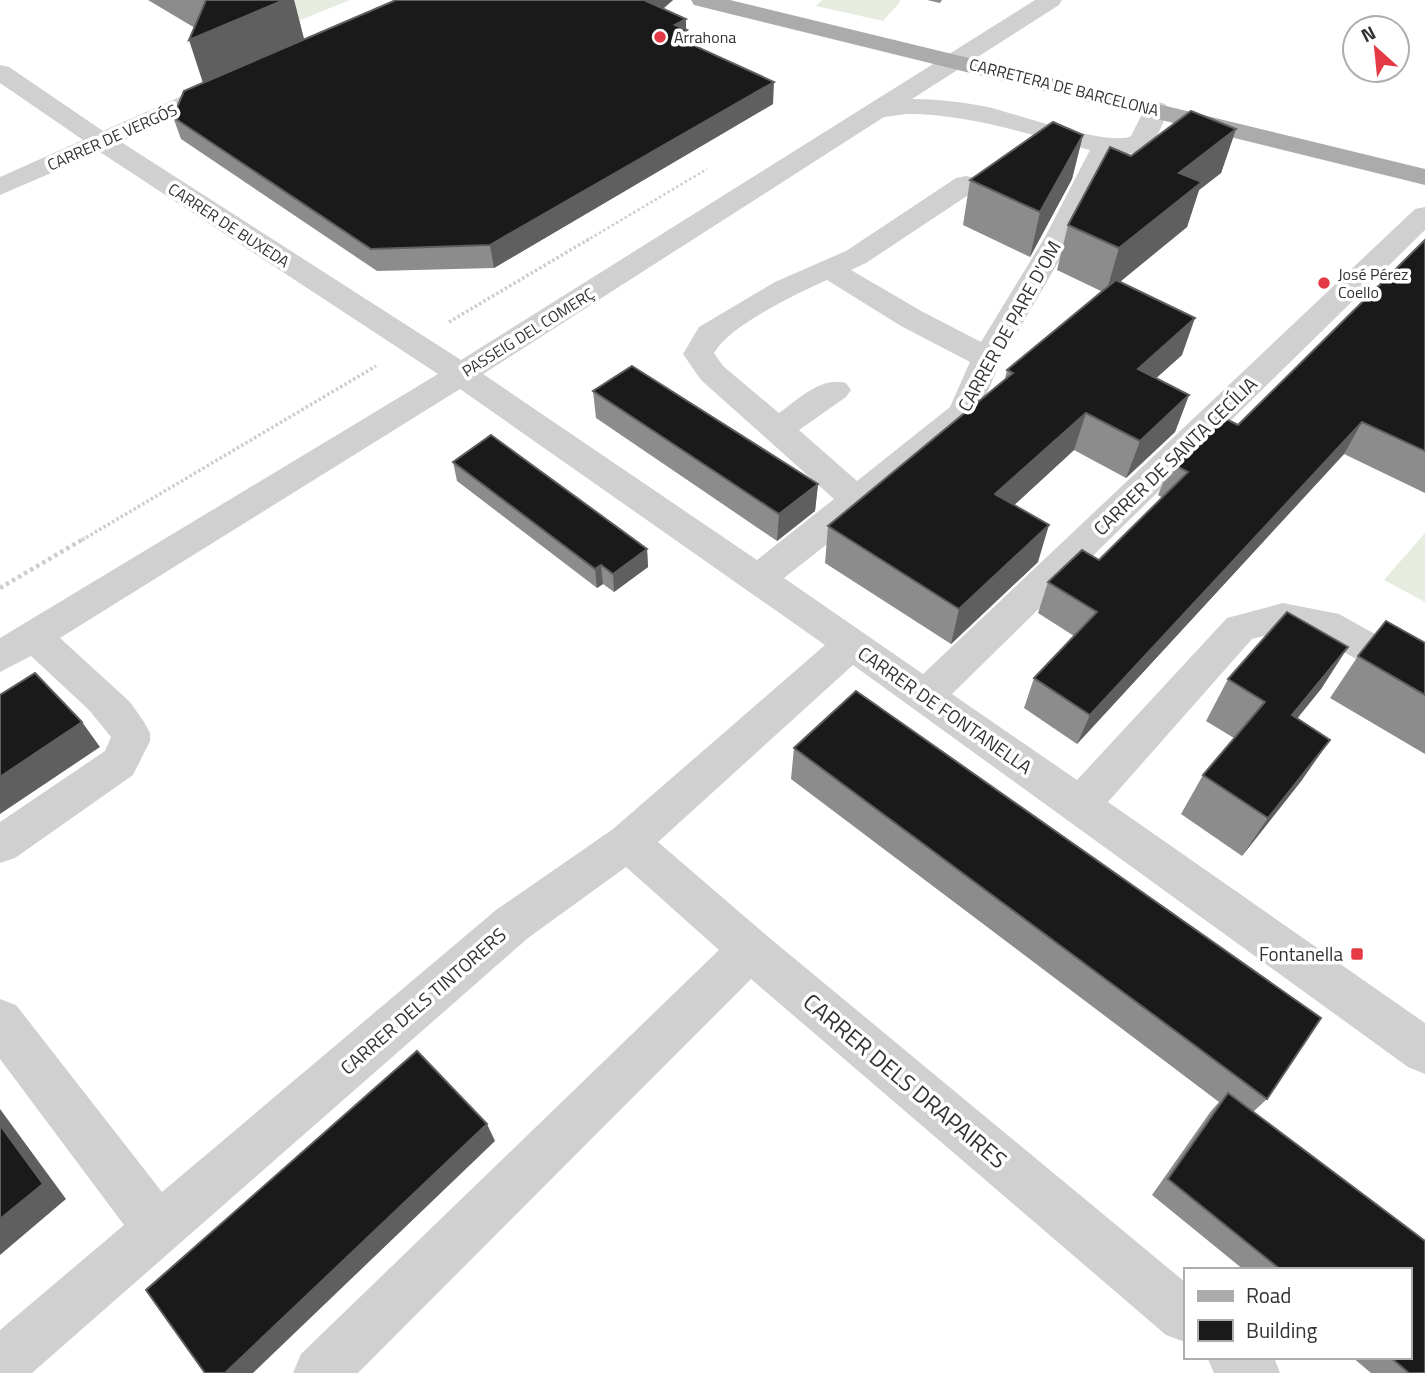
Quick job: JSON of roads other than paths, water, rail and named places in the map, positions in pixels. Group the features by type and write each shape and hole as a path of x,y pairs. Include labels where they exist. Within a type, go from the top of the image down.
{"main road":[{"name":"CARRETERA DE BARCELONA","path":"702,0 1425,177"}],"street":[{"name":"PASSEIG DEL COMERÇ","path":"0,657 461,374 1051,0"},
{"name":"CARRER DE BUXEDA","path":"0,72 100,143 461,374"},
{"name":"CARRER DE VERGÓS","path":"0,187 247,75"},
{"path":"876,111 906,104 975,113 1105,146 1130,147 1142,141 1156,109"},
{"name":"CARRER DE PARE D'OM","path":"758,579 857,502 964,413 987,358 1059,237 1105,146"},
{"path":"857,502 831,475 712,373 698,354 710,334 785,288 856,257 966,184"},
{"name":"CARRER DE SANTA CECÍLIA","path":"925,696 1425,215"},
{"path":"829,269 912,319 987,358"},
{"name":"CARRER DE FONTANELLA","path":"461,374 925,696 1425,1051"},
{"path":"778,429 835,390"},
{"path":"1080,805 1240,628 1283,617 1326,624 1425,680"},
{"path":"0,845 119,763 130,744 130,731 100,697 34,637"},
{"name":"CARRER DELS TINTORERS","path":"0,1365 512,925 628,842 851,645"},
{"name":"CARRER DELS DRAPAIRES","path":"628,842 750,950 1184,1315"},
{"path":"320,1373 750,950"},
{"path":"0,1021 159,1229"},
{"path":"1236,1359 1253,1373"}],"place":[{"name":"Arrahona","path":"660,37"},
{"name":"José Pérez Coello","path":"1324,283"},
{"name":"Fontanella","path":"1357,954"}]}
